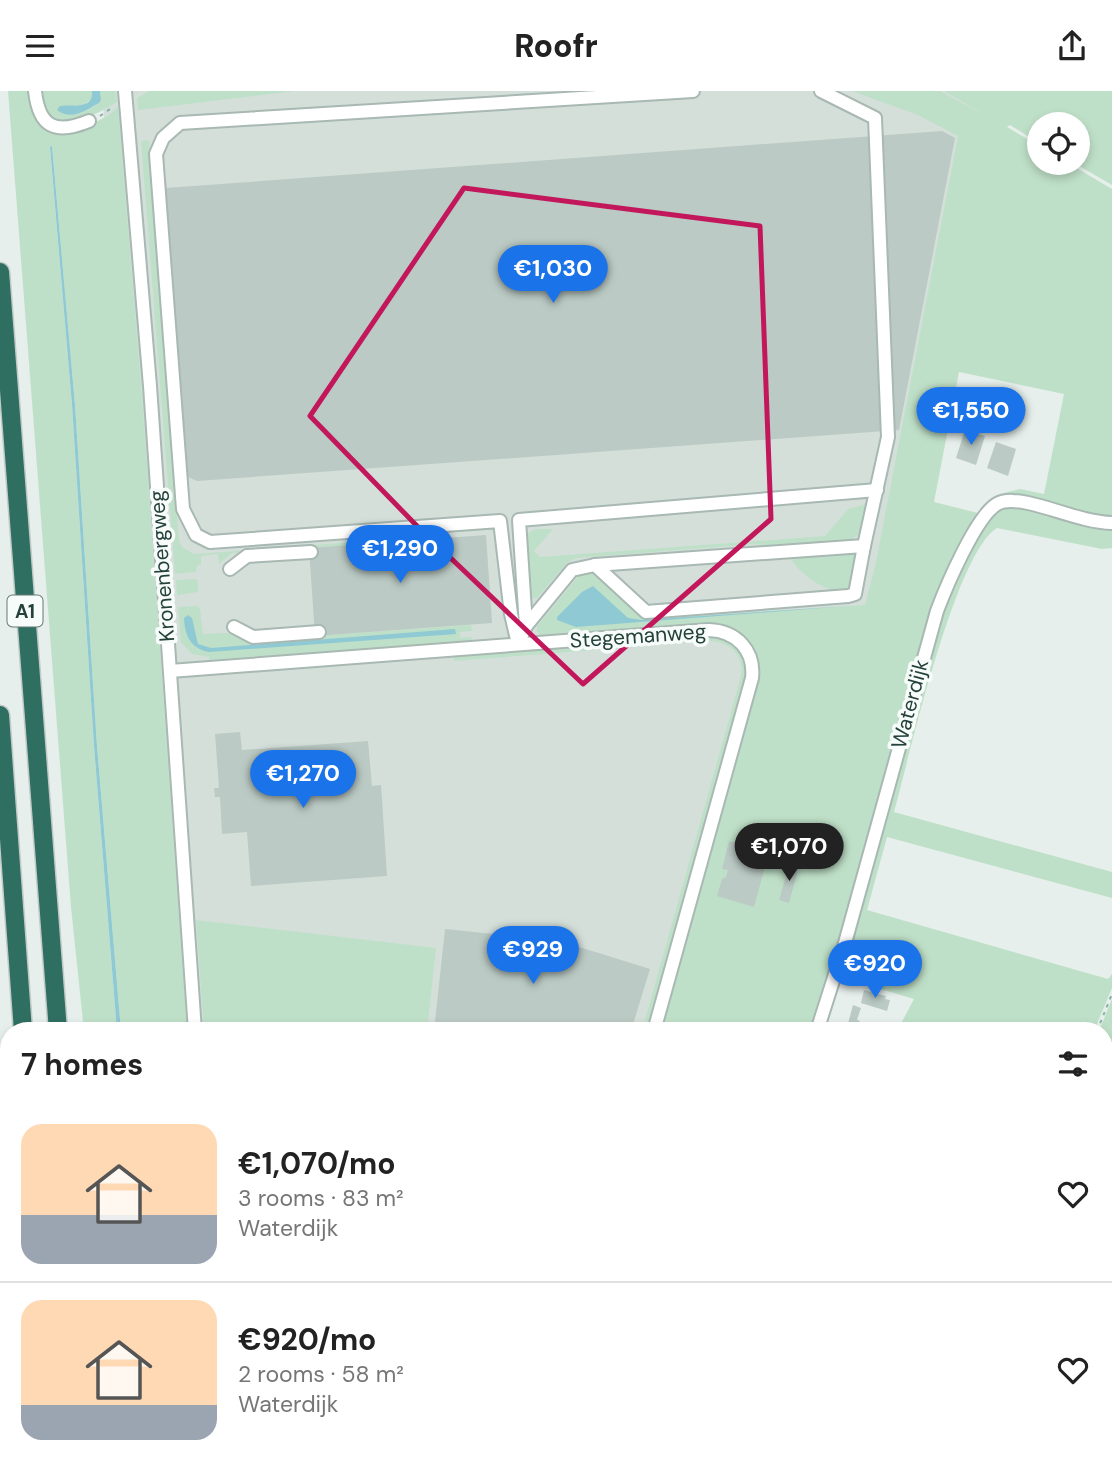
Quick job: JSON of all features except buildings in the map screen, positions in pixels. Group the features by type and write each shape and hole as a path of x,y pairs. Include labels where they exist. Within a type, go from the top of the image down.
{"highway":[{"name":"A1","path":"0,272 57,1022"},
{"path":"0,715 22,1022"},
{"name":"A1","path":"50,951 66,1022"}],"street":[{"path":"35,91 38,113 48,123 64,127 89,121"},
{"path":"693,91 180,123 163,138 156,154 183,509 196,535 210,542 877,490"},
{"path":"595,565 646,613 855,594 888,437 875,118 821,91"},
{"name":"Kronenbergweg","path":"125,96 149,373 194,1022"},
{"name":"Waterdijk","path":"820,1022 845,943 937,611 947,585 978,527 993,506 1009,501 1031,503 1112,523"},
{"path":"519,520 526,626"},
{"path":"500,521 518,644"},
{"path":"518,644 526,626 572,570 595,565 864,546"},
{"path":"230,569 247,556 311,552"},
{"path":"234,627 253,637 319,632"},
{"name":"Stegemanweg","path":"170,671 717,631 739,640 749,654 752,678 656,1022"}],"path":[{"path":"1101,1022 1112,994"}],"highlighted area":[{"path":"464,188 760,226 771,519 583,684 417,526 310,416"}],"shaded area":[{"path":"102,91 963,91 997,108 770,1022 172,1022"}],"green space":[{"path":"8,91 32,91 43,124 94,123 118,107 143,408 186,1022 120,1022 97,746 75,405 52,146 50,148 72,405 94,746 116,1022 83,1022 71,907"},
{"path":"38,91 92,91 93,98 84,105 59,107 77,114 97,104 100,91 116,91 117,102 84,119 57,121 47,118"},
{"path":"149,91 296,91 138,110 137,98"},
{"path":"852,91 940,91 985,115 944,91 1112,91 1112,185 1090,172 1090,112 1027,112 1027,136 1010,125 1007,127 1027,139 1027,175 1088,175 1112,189 1112,521 1000,494 1020,489 1044,494 1064,394 959,372 934,502 982,514 949,575 817,1022 664,1022 759,680 758,660 745,636 718,623 539,636 537,626 582,572 595,574 644,617 650,619 865,605 876,562 958,136 918,115"},
{"path":"149,140 179,540 182,547 194,554 382,540 382,543 232,553 219,564 218,554 201,556 201,565 197,565 196,572 175,574 141,141"},
{"path":"866,504 864,530 850,541 779,547 756,544 577,558 568,562 537,598 528,598 525,535 535,529 553,529 534,551 540,557 825,536 848,509"},
{"path":"1011,504 1112,526 1112,548 1102,549 997,528 981,545 965,575 935,659 894,812 1112,872 1112,898 887,837 867,910 1108,979 1112,974 1112,988 1098,1022 902,1022 914,999 837,976 947,592 991,513"},
{"path":"858,552 856,575 850,585 842,589 824,587 805,575 792,561 795,556"},
{"path":"196,579 198,592 177,595 176,580"},
{"path":"198,606 203,634 227,633 244,641 471,625 472,631 460,632 460,638 472,637 472,641 209,660 209,657 192,654 181,642 178,607"},
{"path":"710,638 732,644 741,655 745,677 649,1022 645,1022 741,676 738,656 730,647 710,641 454,661 454,656"},
{"path":"196,920 436,948 428,1022 203,1022"},
{"path":"1112,999 1112,1022 1103,1022"}],"water":[{"path":"92,91 100,91 101,100 88,109 73,115 57,110 60,106 86,104 92,97"},
{"path":"52,146 75,405 97,746 120,1022 116,1022 94,746 72,405"},
{"path":"593,586 628,618 642,620 848,606 576,627 557,620 582,592"},
{"path":"188,615 192,618 198,644 211,648 455,629 456,634 209,652 197,648 190,640 184,618"}]}
